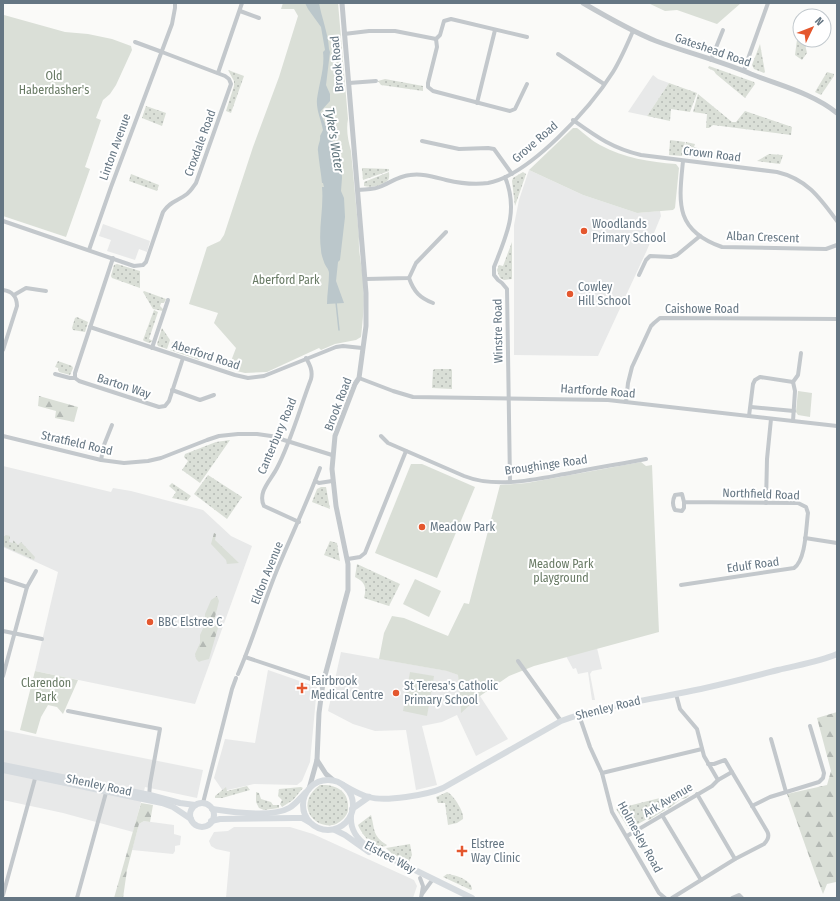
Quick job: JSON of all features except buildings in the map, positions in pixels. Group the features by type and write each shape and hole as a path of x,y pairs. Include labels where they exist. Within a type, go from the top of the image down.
{"main road":[{"name":"Shenley Road","path":"343,785 369,798 422,795 437,790 561,721 612,706 676,694 823,659 837,654"},
{"name":"Shenley Road","path":"3,765 36,775"},
{"name":"Shenley Road","path":"3,770 74,779 108,789 195,805"},
{"path":"352,812 351,796 343,785 333,780 322,780 312,785 290,807 278,812 233,812 212,809 203,803 195,805 191,811 191,819 196,825 202,826 220,819 302,818 319,828 335,830 348,820 352,812 369,798"},
{"path":"307,791 303,804 303,810 310,822"},
{"name":"Shenley Road","path":"149,797 173,807 191,819"},
{"path":"211,822 213,816 212,809"},
{"name":"Elstree Way","path":"352,812 350,823 354,833 368,847 432,880 444,884 472,898"},
{"name":"Elstree Way","path":"335,830 345,835 366,850 420,878 432,880"}],"street":[{"name":"Linton Avenue","path":"89,250 172,24 175,3"},
{"path":"218,73 242,3"},
{"name":"Brook Road","path":"307,791 317,760 319,713 324,683 348,590 349,578 348,559 332,481 332,456 339,426 355,384 359,378 366,326 366,279 342,3"},
{"name":"Gateshead Road","path":"584,3 613,21 633,31 654,40 744,70 806,94 837,113"},
{"path":"744,70 768,3"},
{"path":"240,11 259,18"},
{"path":"436,39 439,38 444,21 448,19 527,37"},
{"path":"344,34 382,30 436,39"},
{"path":"477,103 495,30"},
{"path":"711,60 723,30"},
{"name":"Grove Road","path":"358,190 381,187 401,177 410,175 428,175 466,184 488,182 505,177 523,168 544,150 574,120 604,84 620,59 633,31"},
{"path":"436,39 437,47 428,83 430,90 436,93 510,111 515,109 527,84"},
{"path":"135,42 162,52"},
{"name":"Croxdale Road","path":"3,221 134,266 143,265 146,262 166,207 171,202 187,194 196,183 230,88 229,79 225,76 162,52"},
{"path":"558,54 604,84"},
{"path":"349,83 376,81"},
{"name":"Crown Road","path":"574,120 597,138 626,151 658,158 777,172 792,176 808,186 819,197 837,221"},
{"path":"422,141 459,149 494,149 512,174"},
{"name":"Alban Crescent","path":"684,161 680,195 681,210 686,220 700,236 711,243 722,246 826,249 837,245"},
{"name":"Winstre Road","path":"505,177 510,188 512,208 511,217 508,230 494,267 494,272 498,280 507,289 509,397"},
{"path":"409,278 416,263 446,232"},
{"path":"639,275 646,260 650,256 671,258 677,255 700,236"},
{"path":"75,378 75,373 113,258"},
{"path":"366,279 409,278"},
{"path":"409,278 416,293 423,299 433,303"},
{"path":"14,295 26,288 46,292"},
{"path":"3,290 14,295 17,302 3,350"},
{"path":"152,348 168,300"},
{"name":"Caishowe Road","path":"626,402 628,383 632,367 651,326 660,318 837,319"},
{"name":"Aberford Road","path":"90,327 248,378 268,375 336,346 362,348"},
{"path":"793,421 795,391 793,382 798,375 801,353"},
{"name":"Barton Way","path":"55,374 75,378 79,381 159,407 167,404 183,358"},
{"name":"Canterbury Road","path":"299,522 264,506 261,500 261,495 277,468 312,374 306,358"},
{"path":"749,416 753,384 757,378 760,377 793,382"},
{"name":"Hartforde Road","path":"359,378 413,397 584,398 837,426"},
{"path":"172,390 200,400 214,395"},
{"path":"509,397 510,482"},
{"path":"751,406 794,411"},
{"path":"766,503 767,459 771,418"},
{"path":"101,460 104,445 112,425"},
{"name":"Stratfield Road","path":"3,436 101,460 124,463 148,461 173,454 219,436 238,434 257,434 288,441 332,456"},
{"name":"Broughinge Road","path":"381,436 388,443 474,480 489,482 525,481 646,459"},
{"path":"348,559 360,557 365,553 406,451"},
{"name":"Eldon Avenue","path":"203,803 232,689 277,571 299,522 320,468"},
{"path":"315,481 319,483 332,481"},
{"name":"Northfield Road","path":"684,502 798,503 804,505 808,510 805,538"},
{"path":"805,538 837,543"},
{"name":"Edulf Road","path":"681,585 794,568 802,558 805,538"},
{"path":"3,676 27,587 36,572"},
{"path":"3,579 27,587"},
{"path":"3,631 42,639"},
{"path":"245,657 324,683"},
{"path":"518,661 561,721"},
{"path":"522,666 526,663"},
{"path":"676,694 680,709 697,730 704,756 718,780"},
{"path":"68,711 160,729 149,797"},
{"name":"Holmesley Road","path":"579,715 590,746 602,773 612,812 659,893 665,898"},
{"path":"752,806 770,797 820,782 823,778 824,773 810,726"},
{"path":"771,739 786,792"},
{"path":"602,773 702,749"},
{"path":"317,760 326,774 333,780"},
{"path":"672,898 764,844 768,838 767,831 725,760 714,764 708,764"},
{"name":"Ark Avenue","path":"627,836 712,786 718,780 732,772"},
{"path":"3,895 36,775"},
{"path":"77,898 108,789"},
{"path":"697,794 735,860"},
{"path":"662,815 701,880"},
{"path":"420,878 423,886 421,896"},
{"path":"421,896 432,880"},
{"path":"732,898 739,895 742,898"}],"shaded area":[{"path":"305,3 319,3 330,52 326,85 330,94 330,101 320,112 331,138 339,151 341,159 341,191 344,198 345,217 336,281 344,303 327,304 329,273 322,256 320,242 322,187 324,187 322,183 318,149 320,136 323,130 317,103 323,70 323,52 325,50 321,27"},
{"path":"653,75 658,79 669,83 647,116 628,112"},
{"path":"529,170 583,195 637,213 660,211 661,216 647,250 598,356 514,355 514,225 519,200"},
{"path":"103,224 150,241 147,252 139,249 135,260 107,251 111,240 99,236"},
{"path":"3,466 111,492 113,488 131,491 203,510 231,536 252,546 195,704 35,671 58,572 3,547"},
{"path":"597,648 602,669 592,671 590,674 595,700 592,700 588,672 578,674 576,668 573,669 566,656"},
{"name":"St Teresa's Catholic Primary School","path":"341,652 448,671 458,675 461,712 480,696 508,739 476,756 457,715 442,722 422,726 437,785 416,790 406,730 375,731 353,724 328,711"},
{"path":"268,670 317,687 310,762 302,781 297,785 254,784 223,791 214,778 225,739 255,743"},
{"path":"3,730 203,770 197,798 145,787 133,832 63,813 3,800"},
{"path":"144,821 174,825 174,834 181,836 180,845 175,846 175,851 173,854 132,850 139,824"},
{"path":"234,827 290,827 313,834 414,880 417,886 413,898 226,898 230,852 216,849 211,846 209,841 214,832 228,831"}],"green space":[{"name":"Aberford Park","path":"283,3 338,3 348,119 347,127 351,151 359,248 364,287 362,330 361,337 356,340 335,344 321,350 319,348 267,372 245,373 228,369 236,348 214,323 218,313 189,304 207,247 220,241 224,235 253,147 279,77 298,16 294,9 281,9"},
{"path":"648,3 741,3 717,24 677,10 665,11"},
{"name":"Old Haberdasher's","path":"4,15 65,32 88,34 112,39 131,46 132,50 116,85 110,94 103,100 96,118 101,120 85,167 90,169 66,237 3,216"},
{"path":"760,44 764,73 754,69 752,65"},
{"path":"796,48 806,48 807,53 802,60 795,55"},
{"path":"709,66 754,82 755,84 745,98 714,71 708,68"},
{"path":"228,70 244,76 231,113 226,111 234,86 234,81"},
{"path":"827,72 834,74 834,76 821,95 815,92"},
{"path":"385,79 423,86 423,91 381,85 378,81"},
{"path":"669,83 697,93 690,112 671,109 670,121 647,116"},
{"path":"698,94 732,122 736,122 745,111 792,127 791,135 713,125 706,128 707,114 693,112"},
{"path":"146,106 166,113 162,126 142,118"},
{"path":"573,128 577,128 597,143 618,153 647,161 676,164 679,168 675,208 673,210 637,213 583,195 529,170"},
{"path":"670,140 685,142 682,156 669,155"},
{"path":"686,142 695,144 694,147 701,149 700,158 683,156"},
{"path":"769,154 783,155 780,164 757,161"},
{"path":"362,168 389,169 389,171 363,180"},
{"path":"389,172 389,179 385,183 369,187 364,186 364,182"},
{"path":"523,172 526,174 515,206 512,181 513,178"},
{"path":"131,174 159,185 157,191 129,181"},
{"path":"512,242 512,279 504,280 500,278 497,270 499,265 503,266"},
{"path":"117,264 140,271 140,288 112,278 111,276 114,265"},
{"path":"144,291 166,299 160,306 163,311 153,309 143,292"},
{"path":"154,310 158,312 149,339 153,341 149,343 143,340"},
{"path":"77,317 88,322 85,332 73,330 72,328 75,318"},
{"path":"162,328 170,340 167,349 158,346 157,344"},
{"path":"172,342 201,351 200,359 199,360 170,350"},
{"path":"58,361 72,366 73,368 70,375 59,372 58,368 55,367"},
{"path":"433,370 452,370 452,389 432,388"},
{"path":"798,391 812,393 810,417 798,415 796,412"},
{"path":"39,396 78,407 74,422 55,418 56,411 38,406"},
{"path":"230,440 200,483 182,470 188,461 184,457 185,454 216,442"},
{"name":"Meadow Park","path":"641,462 646,466 652,465 659,632 534,666 509,676 480,696 461,713 458,675 447,671 379,659 384,633 392,616 404,618 448,636 464,603 469,604 500,485 527,483"},
{"name":"Meadow Park","path":"411,464 422,464 475,487 437,578 375,553"},
{"path":"208,475 242,497 227,519 194,494"},
{"path":"172,483 191,496 187,501 172,498 176,492 169,486"},
{"path":"326,487 330,509 312,502 317,489"},
{"path":"214,533 216,534 215,540 239,563 227,564 226,560 211,544"},
{"path":"6,535 10,536 9,542 13,543 13,540 18,545 21,542 35,557 34,560 3,546 3,537"},
{"path":"330,541 337,543 340,561 324,555"},
{"path":"357,564 400,584 389,606 364,598 364,585 355,577"},
{"path":"415,579 441,591 429,617 403,604"},
{"path":"217,596 219,601 213,625 215,626 218,620 220,621 209,659 199,662 196,659 195,654 200,643 200,635 205,624 205,614 211,600"},
{"name":"Clarendon Park","path":"35,671 78,680 63,714 57,707 48,705 41,717 36,734 20,730"},
{"path":"410,672 434,676 427,716 403,711"},
{"path":"837,712 837,887 836,882 827,884 823,894 787,794 827,785 831,771 817,718"},
{"path":"320,785 336,787 344,793 347,798 348,812 344,818 336,824 328,825 320,823 313,818 309,811 308,803 311,794"},
{"path":"247,786 250,790 222,798 215,798 215,796 226,787 227,791"},
{"path":"303,788 293,800 282,807 280,804 282,800 278,796 279,789"},
{"path":"686,791 689,796 681,799 668,809 664,797"},
{"path":"256,792 259,793 261,799 271,802 273,805 279,805 279,808 264,810 259,808 256,802"},
{"path":"447,792 458,804 463,816 463,819 457,823 448,825 445,803 438,803 436,797"},
{"path":"660,798 665,810 649,820 647,819 629,829 616,809"},
{"path":"141,803 153,805 150,822 144,821 139,824 127,870 123,898 114,898"},
{"path":"371,815 376,835 387,845 386,846 377,846 369,841 358,825"},
{"path":"410,844 412,855 409,862 391,853 386,848"},
{"path":"447,874 459,877 466,881 472,889 471,890 443,877"}],"waterway":[{"name":"Tyke's Water","path":"336,302 339,330"}],"place":[{"name":"Woodlands Primary School","path":"584,231"},
{"name":"Cowley Hill School","path":"570,294"},
{"name":"Meadow Park","path":"422,527"},
{"name":"BBC Elstree C","path":"150,622"},
{"name":"Fairbrook Medical Centre","path":"302,688"},
{"name":"St Teresa's Catholic Primary School","path":"396,693"},
{"name":"Elstree Way Clinic","path":"462,851"}],"park label":[{"name":"Meadow Park playground","path":"561,571"}]}
